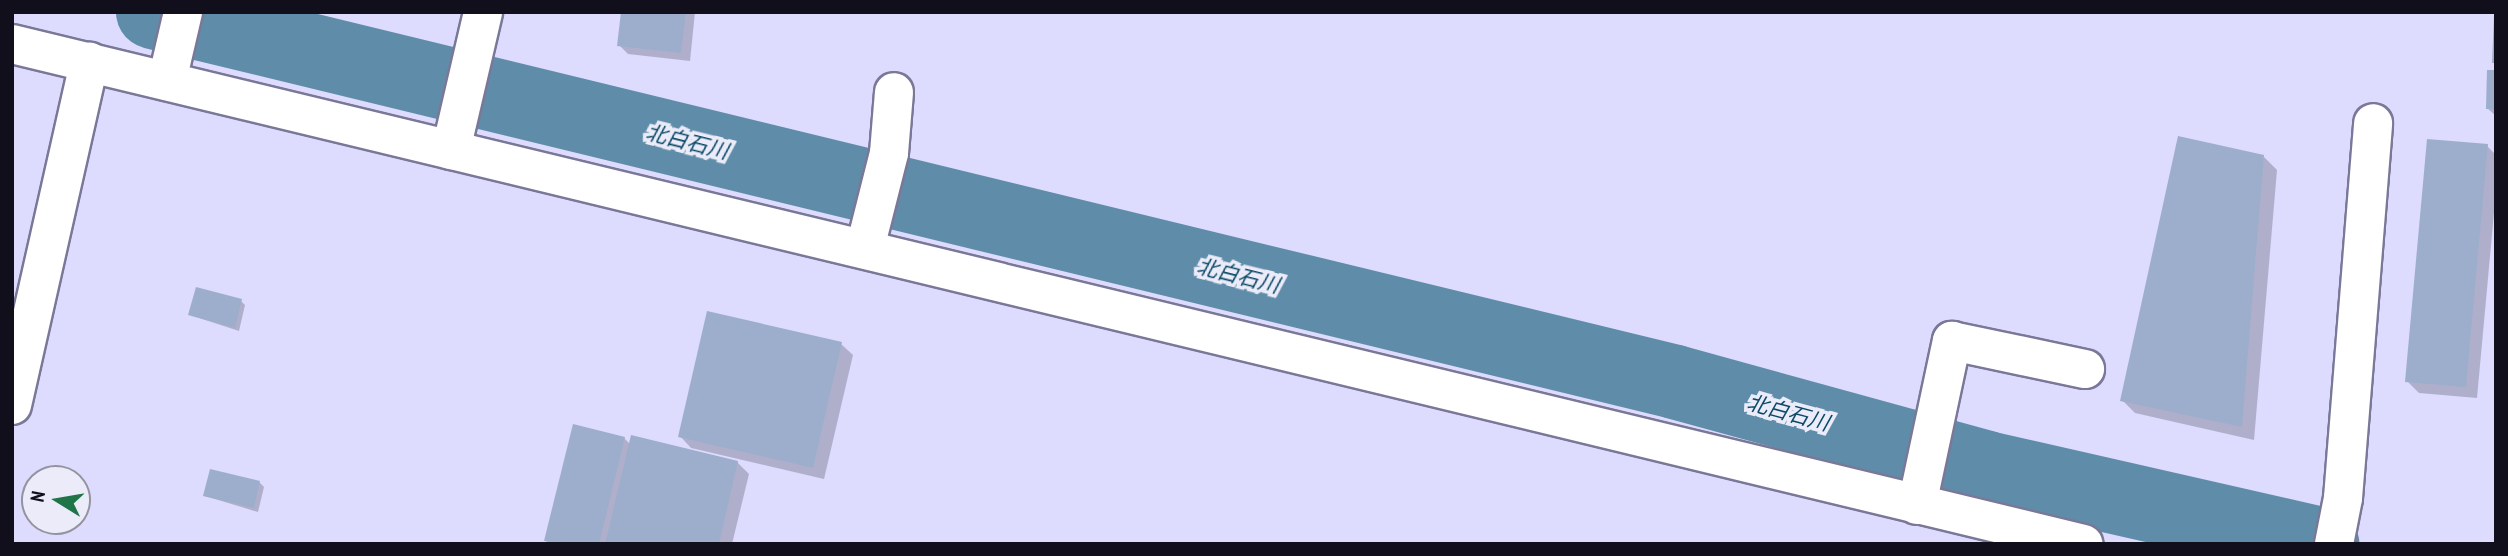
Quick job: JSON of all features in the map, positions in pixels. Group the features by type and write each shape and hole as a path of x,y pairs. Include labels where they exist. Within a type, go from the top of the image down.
{"street":[{"path":"169,67 183,12"},
{"path":"453,137 469,55 483,12"},
{"path":"12,44 89,62 169,67 453,137 869,234 1920,491 2084,544"},
{"path":"12,405 89,62"},
{"path":"869,234 889,153 894,92"},
{"path":"2334,544 2343,498 2373,123"},
{"path":"1920,491 1952,341 2085,369"}],"building":[{"path":"621,12 686,12 681,53 617,46"},
{"path":"2494,15 2496,63 2492,63"},
{"path":"2487,70 2496,70 2496,109 2486,109"},
{"path":"2178,136 2264,155 2242,427 2120,401"},
{"path":"2427,139 2488,144 2466,387 2405,382"},
{"path":"196,287 242,299 235,328 188,315"},
{"path":"707,311 842,342 813,468 678,437"},
{"path":"573,424 625,437 599,544 544,541"},
{"path":"631,435 738,461 719,544 605,544"},
{"path":"210,469 260,481 254,508 203,496"}],"waterway":[{"name":"北白石川","path":"153,12 1675,382 1987,468 2322,544"}]}
